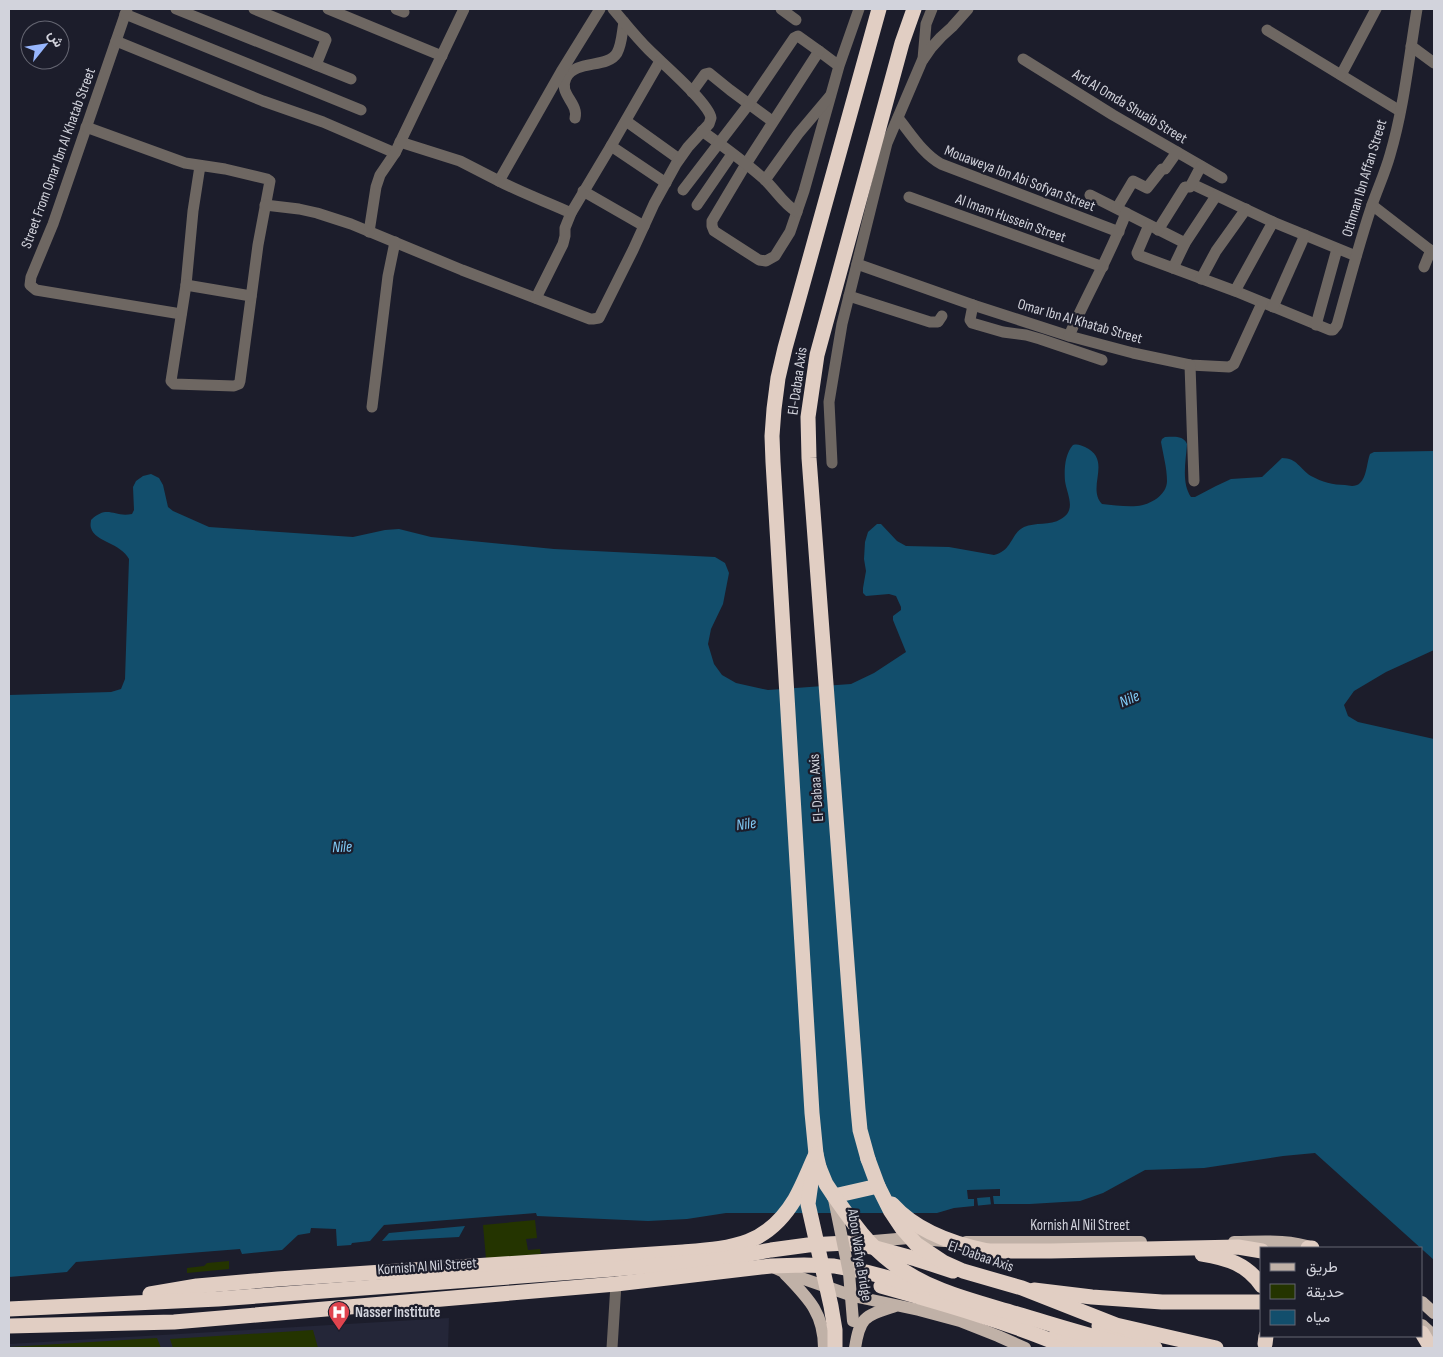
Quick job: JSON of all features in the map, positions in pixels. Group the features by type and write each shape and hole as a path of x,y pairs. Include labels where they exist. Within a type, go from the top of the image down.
{"highway":[{"name":"El-Dabaa Axis","path":"817,1161 811,1094 772,436 778,378 785,348 878,9"},
{"name":"El-Dabaa Axis","path":"914,9 900,53 817,355 808,417 809,458 858,1109 863,1143 878,1186 890,1210 916,1244 934,1257 963,1271 1022,1288 1116,1325 1216,1348"},
{"path":"817,1161 822,1176 834,1196 862,1234 880,1253 901,1270 924,1283 961,1297 1105,1340 1139,1348"},
{"path":"107,1304 198,1286 673,1253 732,1247 760,1237 780,1220 795,1199 817,1161"},
{"path":"817,1161 808,1204 832,1306 835,1348"},
{"path":"834,1196 878,1186 894,1207 910,1220 941,1237 967,1247 988,1251 1238,1247 1260,1251"},
{"name":"Kornish Al Nil Street","path":"9,1309 218,1299 717,1260 808,1244 848,1243 872,1247 925,1262 1007,1290 1156,1348"},
{"path":"1166,1248 1236,1262 1248,1270 1260,1284"},
{"path":"804,1265 820,1274 872,1283 986,1317 1069,1348"},
{"path":"9,1326 174,1322 616,1284 804,1265 834,1266 866,1272 998,1307 1097,1348"},
{"path":"1022,1288 1092,1297 1153,1302 1260,1302"},
{"path":"217,1318 214,1315 212,1306 218,1299"},
{"path":"173,1301 176,1304 178,1314 174,1322"},
{"path":"1423,1335 1431,1348"}],"main road":[{"name":"Abou Wafya Bridge","path":"834,1196 852,1297 853,1321 850,1348"},
{"name":"Kornish Al Nil Street","path":"848,1243 909,1238 965,1242 1287,1242 1309,1247"},
{"path":"777,1269 853,1296 960,1321 1026,1348"},
{"path":"777,1269 806,1296 814,1308 820,1321 824,1348"},
{"path":"1423,1303 1434,1313"},
{"path":"855,1348 858,1330 863,1321 872,1313 895,1306"},
{"path":"1423,1326 1434,1336"}],"street":[{"path":"176,9 351,79"},
{"path":"254,9 325,38 326,40 316,65"},
{"path":"328,9 442,56"},
{"path":"369,232 376,187 380,175 395,153 464,9"},
{"path":"499,181 551,88 600,9"},
{"path":"264,205 300,209 316,213 536,298 590,318 599,318 654,204 679,159 711,121 711,114 692,92 660,61 613,9"},
{"path":"781,9 796,20"},
{"path":"819,52 772,122 712,221 714,231 759,260 766,261 775,256 784,242 797,212 833,93 839,66 859,9"},
{"path":"922,61 926,24 932,9"},
{"path":"832,463 829,402 842,324 887,144 922,61 936,42 968,9"},
{"path":"1340,75 1376,9"},
{"name":"Othman Ibn Affan Street","path":"1316,324 1330,330 1333,330 1337,325 1372,205 1384,177 1391,153 1417,9"},
{"path":"126,12 361,110"},
{"name":"Street From Omar Ibn Al Khatab Street","path":"126,12 53,224 31,277 30,285 36,290 106,300 181,314"},
{"path":"575,118 575,109 565,92 566,78 578,68 606,61 613,57 619,46 624,22"},
{"path":"1267,30 1400,111"},
{"path":"683,190 749,104 795,37 798,36 839,66"},
{"path":"116,41 263,101 324,122 395,153"},
{"path":"1411,46 1434,64"},
{"name":"Ard Al Omda Shuaib Street","path":"1023,59 1113,115 1222,178"},
{"path":"536,298 564,244 565,228 571,213 660,61"},
{"path":"692,92 708,72 772,122"},
{"path":"766,180 798,134 833,93"},
{"name":"Mouaweya Ibn Abi Sofyan Street","path":"898,118 927,154 941,164 1119,232"},
{"path":"626,120 679,159"},
{"path":"86,127 186,163 225,169 269,180 240,381 239,384 234,386 172,383 171,381 186,285 193,211 200,166"},
{"path":"702,131 719,142 766,180 785,204 797,212"},
{"path":"400,142 460,161 522,193 571,213"},
{"path":"611,146 666,183"},
{"path":"1069,336 1119,232 1122,211 1133,181 1147,188 1162,169 1165,169 1177,152"},
{"path":"696,205 732,154"},
{"path":"1201,166 1190,188 1185,187 1153,227 1138,255 1316,324 1337,248"},
{"path":"1192,184 1274,222 1356,256"},
{"path":"583,191 644,226"},
{"path":"1090,195 1185,243"},
{"path":"1173,268 1185,243 1216,196"},
{"name":"Al Imam Hussein Street","path":"910,197 1103,267"},
{"path":"1372,205 1432,251 1424,267"},
{"path":"1201,279 1216,251 1246,209"},
{"path":"1235,291 1274,222"},
{"path":"1268,305 1306,235"},
{"path":"372,407 394,242"},
{"name":"Omar Ibn Al Khatab Street","path":"857,264 973,305 1069,336 1133,354 1190,365 1232,366 1268,305"},
{"path":"186,285 251,296"},
{"path":"849,296 930,322 938,322 942,316"},
{"path":"973,305 970,318 972,323 1003,332 1026,335 1102,360"},
{"path":"1190,365 1194,481"},
{"path":"612,1348 616,1284"}],"shaded area":[{"name":"Nasser Institute","path":"449,1318 448,1348 9,1348 9,1344"}],"green space":[{"path":"535,1220 537,1238 526,1239 528,1250 540,1249 541,1254 486,1259 483,1225"},
{"path":"229,1261 229,1269 187,1273 187,1268 204,1266 207,1263"},
{"path":"313,1330 318,1348 173,1348 170,1339"},
{"path":"157,1338 161,1348 9,1348 9,1347"}],"water":[{"name":"Nile","path":"1165,437 1181,438 1187,444 1185,478 1191,497 1195,497 1231,479 1262,477 1282,458 1295,462 1311,476 1319,480 1332,484 1353,486 1362,481 1370,454 1374,452 1434,451 1434,650 1386,672 1354,691 1344,705 1348,716 1358,722 1434,739 1434,1260 1423,1250 1423,1247 1420,1247 1315,1153 1204,1168 1145,1170 1103,1193 1080,1201 994,1204 954,1208 937,1213 726,1213 687,1219 648,1221 537,1216 536,1213 384,1225 370,1241 337,1246 336,1229 311,1228 310,1233 298,1235 282,1250 242,1254 240,1249 76,1262 67,1272 9,1277 9,695 111,692 121,689 125,679 129,559 120,549 93,533 91,520 97,515 107,512 132,514 134,510 133,487 136,481 143,476 151,474 159,478 163,485 168,507 209,527 353,537 399,529 431,537 554,549 715,557 725,563 729,573 723,604 711,629 708,644 714,664 722,675 736,683 768,690 851,684 874,673 906,652 893,620 893,616 901,610 896,596 889,594 866,596 863,593 866,571 864,559 865,542 868,532 877,524 881,524 897,541 906,546 949,547 994,555 1005,550 1019,530 1024,527 1057,521 1069,511 1070,502 1065,481 1065,467 1068,453 1073,445 1085,447 1093,452 1097,459 1097,490 1102,504 1137,506 1147,504 1157,498 1164,491 1167,481 1162,439"},
{"path":"465,1226 459,1237 382,1241 389,1233"}],"pier":[{"path":"1000,1189 1000,1196 993,1196 994,1204 991,1205 990,1197 977,1198 978,1206 974,1206 974,1199 968,1199 967,1190"}],"place":[{"name":"Nasser Institute","path":"339,1331"}]}
